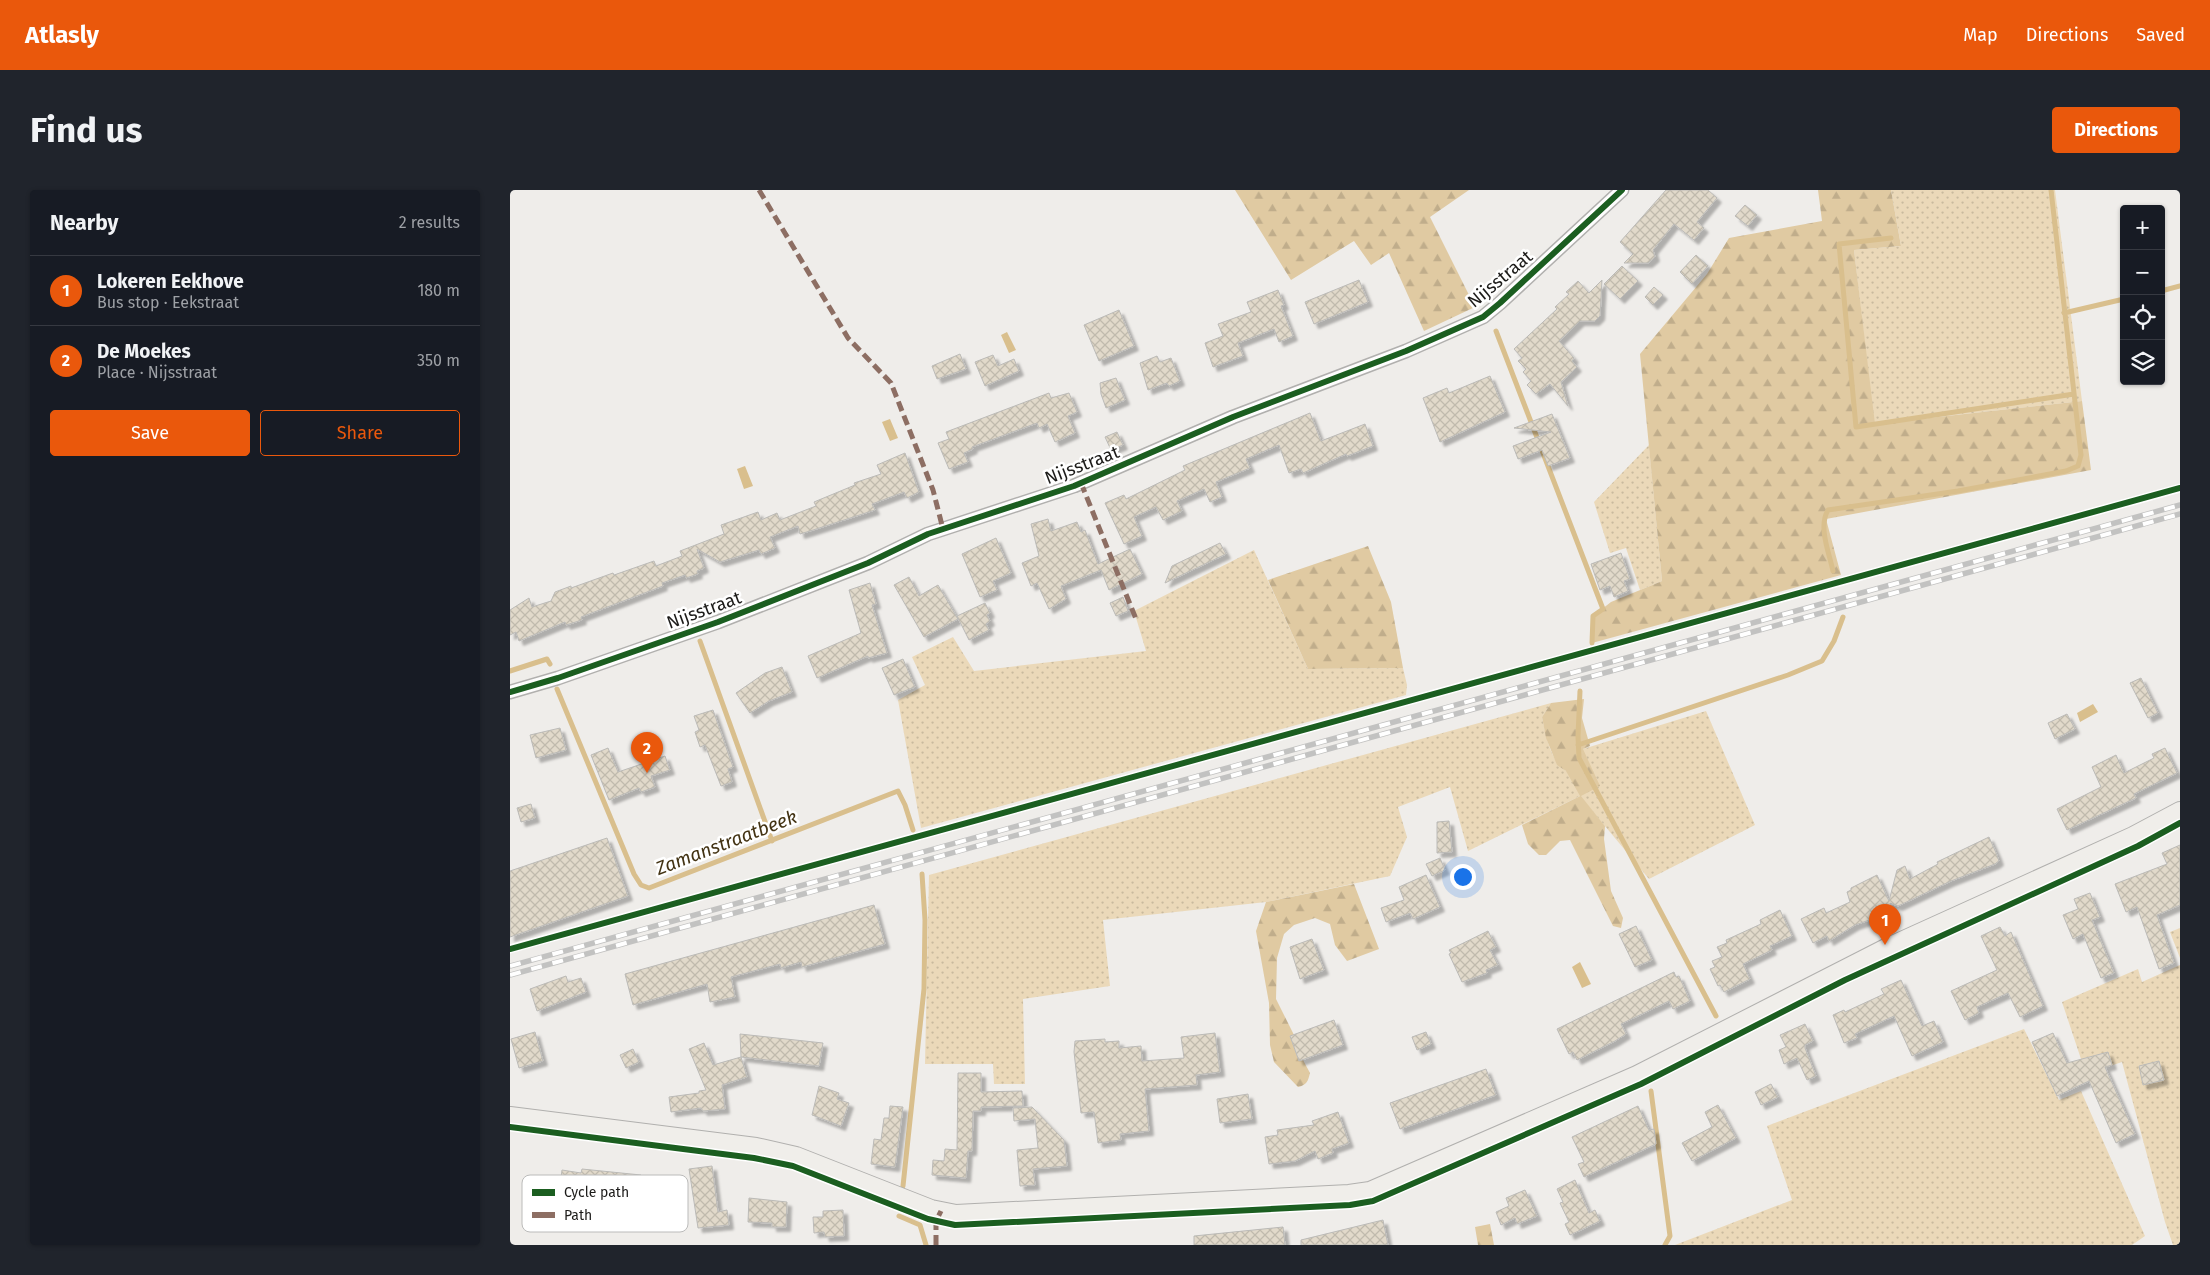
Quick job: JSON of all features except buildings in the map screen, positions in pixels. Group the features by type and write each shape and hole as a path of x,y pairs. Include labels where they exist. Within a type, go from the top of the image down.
{"street":[{"name":"Nijsstraat","path":"510,692 558,678 718,622 868,563 928,534 1074,486 1233,417 1406,351 1466,325 1483,316 1500,303 1622,190"},
{"path":"510,1116 764,1149 796,1156 931,1209 956,1214 1370,1191 1637,1075 1840,970 2133,836 2180,811"}],"shaded area":[{"path":"1891,190 2055,190 2082,401 1874,424 1854,250 1901,246"},
{"path":"1007,332 1016,350 1009,353 1001,335"},
{"path":"890,419 898,438 890,441 882,422"},
{"path":"1649,445 1662,581 1640,590 1626,548 1610,553 1594,502"},
{"path":"745,466 753,486 744,489 737,469"},
{"path":"1254,550 1308,669 1403,668 1407,685 1406,695 921,828 898,700 925,685 912,657 953,637 974,671 1146,651 1134,611"},
{"path":"1551,703 1542,717 1545,732 1552,754 1566,771 1583,749 1706,711 1755,825 1649,879 1580,796 1468,851 1450,787 1398,807 1407,837 1390,876 1266,902 1103,920 1110,986 1023,999 1025,1084 994,1084 993,1064 925,1064 929,875"},
{"path":"2093,704 2098,712 2080,722 2077,713"},
{"path":"2180,928 2180,958 2170,932"},
{"path":"1580,962 1591,984 1582,988 1572,967"},
{"path":"2180,965 2180,1245 2173,1245 2165,1222 2122,1062 2086,1074 2062,1002 2138,969 2142,982"},
{"path":"2024,1029 2059,1100 2081,1091 2145,1236 2132,1245 1675,1245 1792,1200 1767,1126"}],"green space":[{"path":"1235,190 1469,190 1430,217 1475,307 1424,331 1389,253 1371,265 1354,241 1291,280"},
{"path":"1818,190 1891,190 1901,246 1854,250 1875,424 2082,401 2091,470 1826,519 1841,575 1592,643 1593,616 1611,602 1662,581 1640,354 1707,274 1729,238 1822,221"},
{"path":"1368,546 1391,602 1403,668 1308,669 1268,580"},
{"path":"1584,699 1582,718 1590,746 1583,749 1600,786 1581,796 1605,826 1604,839 1611,891 1623,918 1621,928 1613,926 1570,840 1560,841 1546,855 1539,855 1528,844 1522,825 1580,796 1566,771 1557,765 1546,738 1542,717 1551,703"},
{"path":"1354,884 1379,949 1347,961 1335,945 1330,924 1315,918 1294,925 1284,934 1277,958 1276,999 1294,1035 1290,1036 1299,1061 1303,1060 1310,1073 1307,1082 1298,1087 1274,1062 1270,1045 1269,1003 1256,931 1266,902"},
{"path":"1490,1224 1494,1245 1478,1245 1475,1227"}],"waterway":[{"path":"1833,571 1824,532 1825,517 1828,510 1958,491 2066,471 2078,466 2081,455 2051,190"},
{"path":"1891,238 1839,244 1856,427 2074,394"},
{"path":"2165,290 2180,286"},
{"path":"2064,313 2120,300"},
{"path":"1496,331 1603,609 1593,616 1592,643"},
{"path":"1578,745 1788,675 1822,661 1834,641 1843,617"},
{"path":"700,641 772,841"},
{"name":"Zamanstraatbeek","path":"510,671 547,659 550,664"},
{"name":"Zamanstraatbeek","path":"557,689 634,874 641,885 649,888 898,791 905,805 913,830"},
{"path":"1580,691 1579,758 1716,1016"},
{"name":"Zamanstraatbeek","path":"903,1186 924,989 925,920 922,874"},
{"path":"1651,1091 1670,1236 1665,1245"},
{"name":"Zamanstraatbeek","path":"899,1216 920,1225 926,1245"}],"railway":[{"path":"510,966 2180,505"},
{"path":"510,975 2180,514"}],"marked path":[{"path":"759,190 848,338 891,383 933,490 943,529"},
{"path":"1081,483 1136,619"},
{"path":"936,1245 936,1221 941,1211"}],"cycle path":[{"path":"510,692 558,678 718,622 868,563 928,534 1074,486 1233,417 1406,351 1483,317 1622,190"},
{"path":"510,949 2180,488"},
{"path":"510,1127 754,1158 793,1166 928,1219 955,1225 1350,1205 1373,1201 1641,1084 1845,980 2138,846 2180,823"}],"place":[{"name":"De Moekes","path":"647,773"},
{"name":"Lokeren Eekhove","path":"1885,945"}]}
